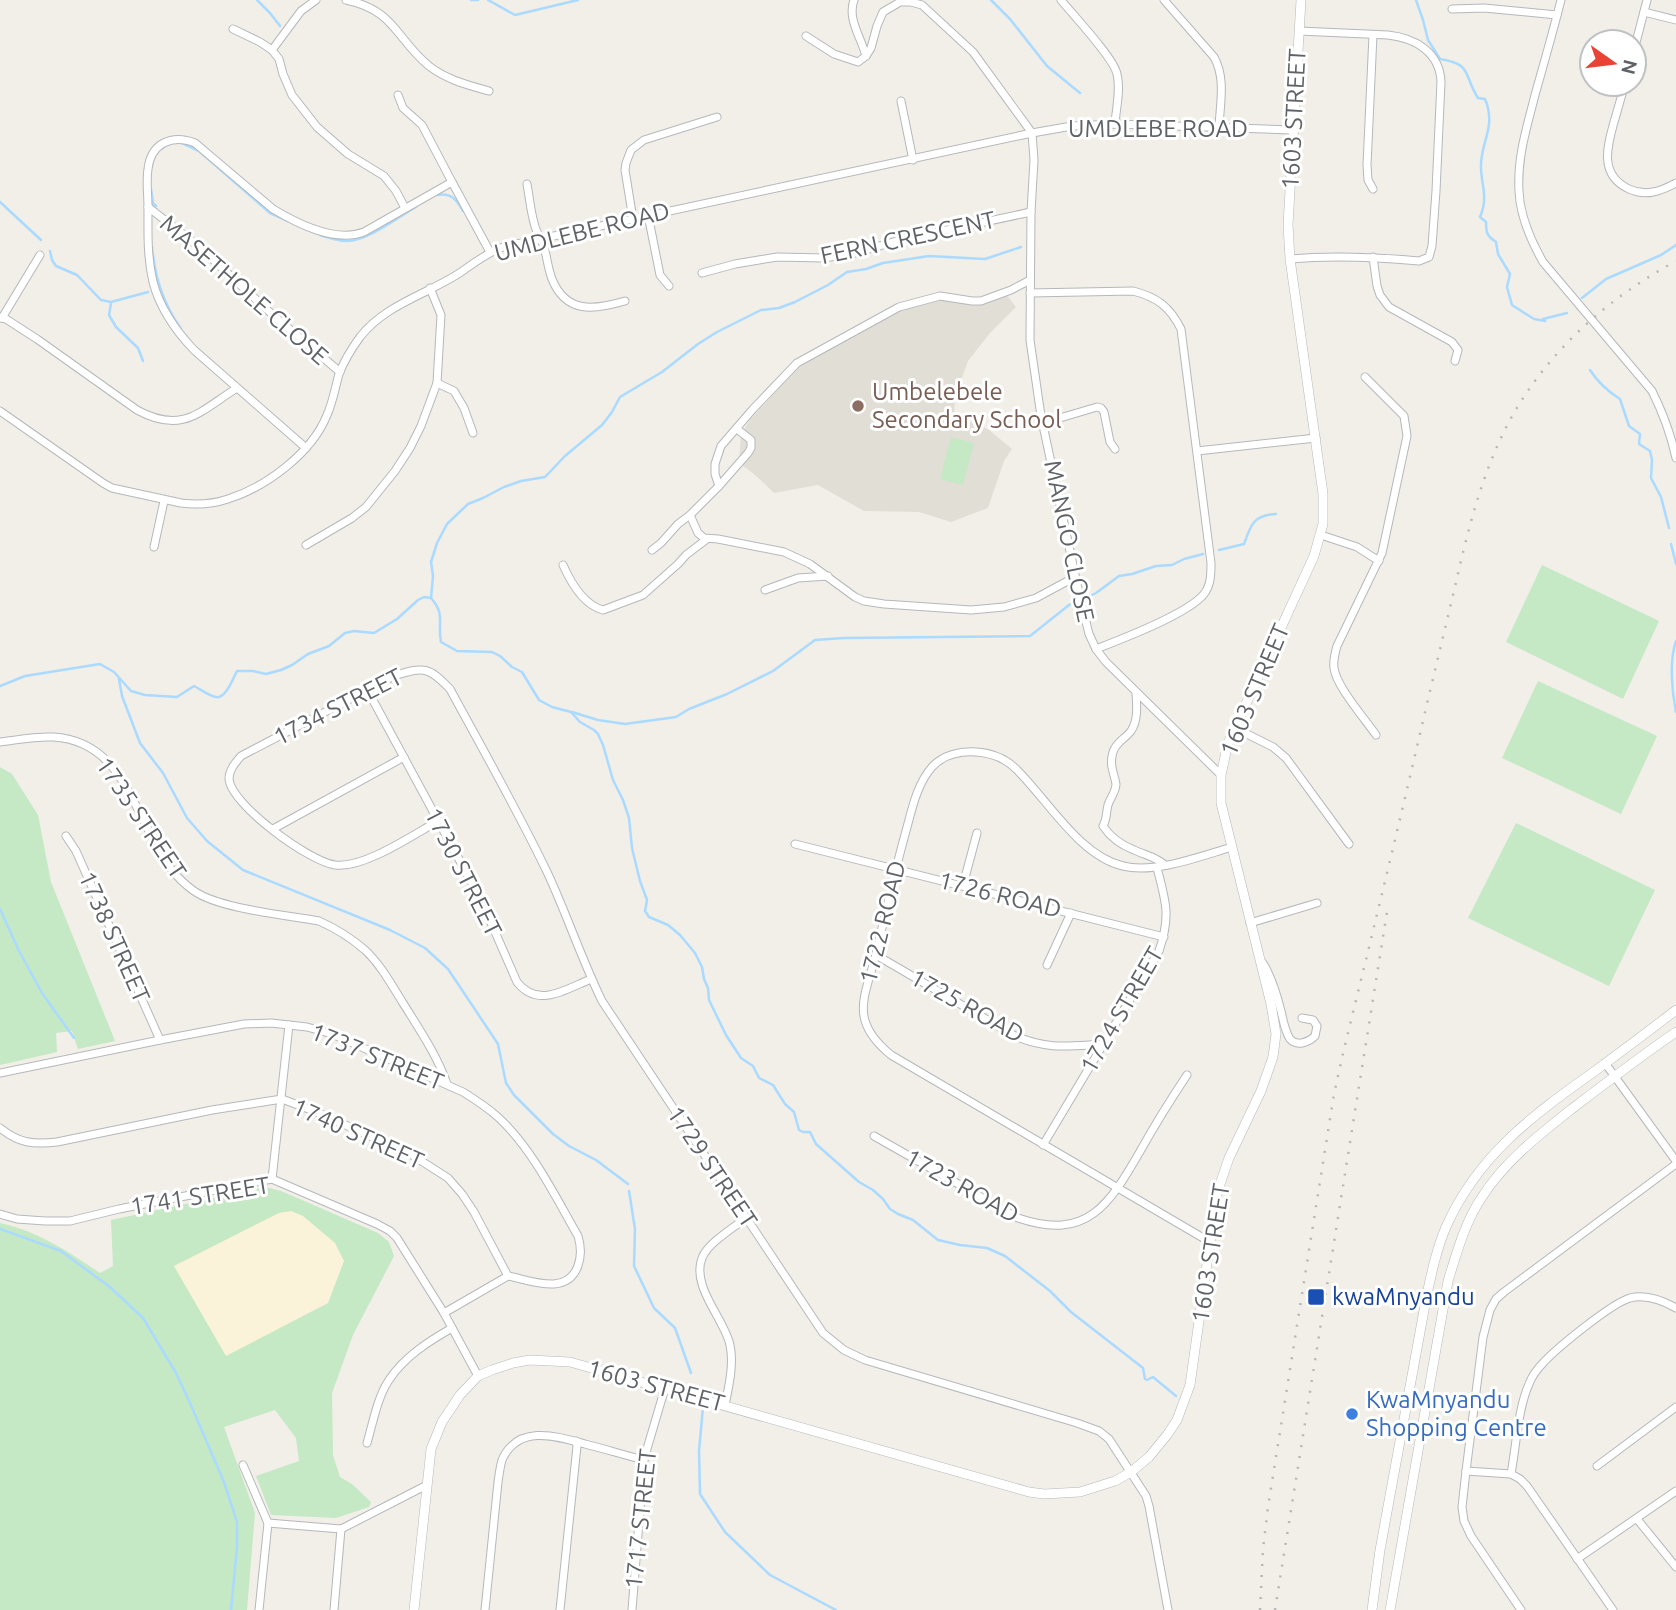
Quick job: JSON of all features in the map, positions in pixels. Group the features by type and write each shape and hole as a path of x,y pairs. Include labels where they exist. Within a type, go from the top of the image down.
{"street":[{"path":"272,50 301,11 316,0"},
{"path":"346,0 360,3 384,15 422,60 447,78 489,91"},
{"path":"854,0 852,18 866,56"},
{"path":"1061,0 1116,70 1118,85 1115,124"},
{"path":"1164,0 1219,65 1222,81 1219,127"},
{"name":"1603 STREET","path":"414,1610 431,1449 442,1422 460,1395 478,1376 513,1363 530,1360 570,1362 1028,1492 1044,1494 1080,1492 1115,1481 1149,1457 1177,1420 1190,1385 1214,1209 1221,1179 1269,1071 1276,1034 1222,803 1221,775 1228,743 1314,556 1324,516 1290,260 1288,225 1301,0"},
{"path":"1561,0 1522,142 1519,193 1524,219 1543,262 1652,391 1673,433 1676,458"},
{"path":"1640,28 1647,0"},
{"path":"806,36 841,58 858,62 873,45 883,12 899,1 911,2 927,9 972,52 1032,133"},
{"path":"1452,9 1485,4 1557,15"},
{"path":"1644,12 1676,20"},
{"path":"233,29 272,50 279,59 292,95 317,127 348,154 384,176 405,208"},
{"path":"1290,260 1325,256 1419,261 1426,259 1431,253 1441,82 1438,65 1433,56 1423,47 1394,35 1299,32"},
{"path":"1373,35 1367,165 1368,180 1373,188"},
{"path":"398,95 403,108 422,125 490,252"},
{"path":"1621,98 1608,144 1610,172 1620,185 1643,193 1656,192 1676,183"},
{"path":"901,101 913,160"},
{"path":"633,219 625,170 631,150 649,138 717,117"},
{"name":"UMDLEBE ROAD","path":"0,411 112,488 164,500 200,504 229,499 270,479 306,448 328,415 340,372 355,345 378,318 458,274 490,252 540,238 1072,126 1115,124 1294,130"},
{"name":"MANGO CLOSE","path":"1032,133 1034,160 1030,340 1043,424 1089,634 1106,662 1221,775"},
{"path":"306,448 194,350 178,333 165,312 153,282 147,237 147,170 152,155 170,140 179,139 195,144 273,209 284,216 334,235 354,236 364,232 452,182"},
{"path":"527,184 537,232 551,277 567,302 588,307 625,301"},
{"name":"MASETHOLE CLOSE","path":"148,207 198,246 340,372"},
{"name":"FERN CRESCENT","path":"702,272 771,258 813,259 845,255 900,240 1031,212"},
{"path":"648,215 660,275 669,286"},
{"path":"40,255 1,318 37,339 137,410 156,418 180,421 193,417 237,388"},
{"path":"1373,257 1377,286 1385,302 1452,342 1458,350 1455,361"},
{"path":"719,486 715,464 721,446 797,363 899,307 940,296 981,301 1030,281"},
{"path":"306,545 366,507 395,471 421,426 437,383 441,315 430,288"},
{"path":"1030,293 1133,291 1144,294 1168,308 1181,328 1211,562 1209,584 1205,593 1187,607 1096,649"},
{"path":"1365,377 1404,416 1407,429 1385,544 1337,646 1334,667 1338,682 1376,735"},
{"path":"437,383 454,391 464,408 473,433"},
{"path":"1043,424 1101,408 1110,442 1115,449"},
{"path":"652,550 719,486 751,448 751,440 737,429"},
{"path":"1196,451 1315,438"},
{"path":"154,547 164,500"},
{"path":"690,515 698,533 707,539 784,552 810,564 864,601 971,610 1004,607 1036,598 1076,577"},
{"path":"1321,535 1357,547 1378,561"},
{"path":"563,565 580,595 597,609 603,610 643,594 707,539"},
{"path":"765,590 798,578 828,576"},
{"name":"1734 STREET","path":"273,830 244,806 230,783 230,771 241,756 394,676 411,670 432,672 450,690"},
{"name":"1729 STREET","path":"450,690 549,876 602,1001 815,1323 833,1343 865,1360 1077,1423 1109,1439 1146,1496 1168,1610"},
{"name":"1730 STREET","path":"368,691 481,901 522,989 530,994 545,996 591,979"},
{"path":"1136,693 1135,723 1114,749 1111,766 1116,784 1103,826 1110,836 1122,845 1156,858 1161,867"},
{"path":"1235,728 1279,751 1286,758 1349,844"},
{"name":"1735 STREET","path":"0,742 52,737 77,741 91,747 114,769 170,869 197,893 221,903 318,921 355,942 379,965 433,1053 447,1084"},
{"name":"1722 ROAD","path":"1210,1242 891,1055 865,1023 863,1008 895,869 919,789 931,768 947,756 970,751 992,754 1011,765 1098,856 1124,867 1161,867 1232,847"},
{"path":"404,757 273,830 312,858 337,866 373,856 438,821"},
{"path":"963,886 977,833"},
{"name":"1738 STREET","path":"66,836 76,851 160,1040"},
{"name":"1726 ROAD","path":"796,844 1164,937"},
{"name":"1724 STREET","path":"1043,1145 1159,951 1167,926 1167,905 1161,867"},
{"path":"1250,923 1317,903"},
{"path":"1047,965 1071,912"},
{"name":"1725 ROAD","path":"876,955 1025,1041 1051,1047 1103,1044"},
{"path":"1260,960 1276,991 1290,1038 1299,1043 1313,1039 1317,1026 1313,1020 1302,1018"},
{"path":"1372,1610 1380,1550 1427,1294 1445,1228 1468,1188 1506,1140 1676,1010"},
{"name":"1737 STREET","path":"0,1073 258,1023 307,1027 332,1034 447,1084 482,1104 518,1139 578,1236 581,1247 577,1269 563,1282 543,1283 508,1276"},
{"path":"272,1179 289,1025"},
{"path":"1391,1610 1446,1293 1461,1240 1482,1196 1522,1149 1676,1031"},
{"path":"1521,1610 1471,1536 1464,1521 1462,1507 1486,1322 1496,1299 1504,1292 1676,1162 1605,1063"},
{"name":"1723 ROAD","path":"874,1136 1018,1218 1033,1224 1066,1225 1090,1217 1107,1203 1187,1075"},
{"name":"1740 STREET","path":"0,1128 24,1142 39,1144 282,1099 412,1155 448,1178 474,1213 508,1276"},
{"name":"1741 STREET","path":"0,1214 45,1222 70,1221 272,1179 390,1231 402,1244 444,1313 478,1376"},
{"path":"724,1405 730,1368 730,1347 701,1283 700,1267 701,1260 711,1246 746,1218"},
{"path":"444,1313 508,1276"},
{"path":"1511,1474 1527,1387 1534,1373 1545,1361 1615,1304 1630,1298 1647,1297 1665,1301 1676,1308"},
{"path":"367,1443 389,1380 416,1351 452,1328"},
{"name":"1717 STREET","path":"632,1610 644,1460 665,1388"},
{"path":"1597,1466 1676,1407"},
{"path":"485,1610 498,1482 502,1462 509,1448 523,1438 537,1434 555,1435 644,1460"},
{"path":"560,1610 576,1441"},
{"path":"243,1465 268,1523 259,1610"},
{"path":"1465,1471 1511,1474 1527,1486 1613,1610"},
{"path":"268,1523 341,1529 427,1485"},
{"path":"1577,1559 1676,1492"},
{"path":"1637,1519 1676,1567"},
{"path":"334,1610 341,1529"}],"shaded area":[{"name":"Umbelebele Secondary School","path":"1006,294 1016,307 990,333 968,361 955,397 954,415 988,429 1012,449 1004,461 988,508 951,522 919,512 864,511 818,485 774,493 739,463 741,434 750,420 799,366 893,312 934,299 976,305"}],"green space":[{"path":"951,437 974,443 963,485 940,479"},
{"path":"1542,565 1659,621 1623,699 1506,642"},
{"path":"1538,681 1657,736 1621,814 1502,758"},
{"path":"0,767 12,774 38,815 51,882 115,1041 78,1049 72,1031 56,1033 57,1052 0,1065"},
{"path":"1516,823 1655,890 1609,986 1468,918"},
{"path":"260,1188 281,1191 378,1233 389,1242 394,1256 353,1335 332,1393 333,1455 340,1477 371,1502 369,1507 336,1518 271,1515 256,1476 299,1461 296,1438 275,1410 224,1427 255,1513 247,1610 0,1610 0,1223 41,1237 100,1273 113,1266 111,1220"}],"sand":[{"path":"291,1211 303,1216 335,1243 344,1261 328,1303 226,1356 174,1266 279,1213"}],"waterway":[{"path":"257,0 280,26"},
{"path":"471,0 478,0"},
{"path":"488,0 515,15 578,0"},
{"path":"991,0 1010,19 1047,66 1080,93"},
{"path":"1416,0 1428,40 1440,59 1463,67 1478,98 1485,99 1489,126 1481,158 1484,197 1480,217 1486,222 1488,234 1496,242 1498,254 1510,274 1507,287 1512,305 1534,319 1545,321"},
{"path":"182,143 199,151 270,213 288,221"},
{"path":"151,189 156,206"},
{"path":"437,195 453,198 463,211"},
{"path":"0,202 41,240"},
{"path":"320,235 340,240 355,240 373,233 416,207"},
{"path":"1582,298 1606,279 1661,255 1676,245"},
{"path":"152,247 161,290 181,329"},
{"path":"431,598 431,562 437,543 447,524 468,504 521,481 545,477 602,425 620,397 662,372 717,332 761,310 779,308 795,302 847,272 929,256 985,259 1021,247"},
{"path":"50,251 56,266 77,275 101,300 111,302 148,292"},
{"path":"111,303 109,315 116,327 138,348 143,361"},
{"path":"1543,319 1567,313"},
{"path":"1590,370 1620,399 1629,426 1640,434 1639,444 1650,451 1651,478 1661,497 1669,528"},
{"path":"1219,550 1244,544 1254,522 1263,516 1276,514"},
{"path":"1671,544 1676,564"},
{"path":"1086,598 1119,576 1156,566 1172,565 1203,554"},
{"path":"0,686 25,676 100,664 114,672 131,691 145,695 177,697 194,686 220,697 237,671 266,674 281,670 308,654 329,646 345,633 374,633 397,619 418,600 431,598 440,614 441,642 457,651 492,652 500,656 522,672 539,700 571,712 598,734 629,818 632,848 647,900 645,911 649,917 668,925 680,935 695,953 702,967 709,1000 726,1035 741,1058 753,1066 759,1078 773,1085 785,1104 794,1112 799,1130 810,1132 816,1144 859,1182 873,1190 890,1209 913,1220 938,1240 987,1248 1005,1256 1143,1368 1145,1379 1153,1377 1176,1396"},
{"path":"572,712 625,724 676,717 773,671 815,640 1030,636 1076,602"},
{"path":"1676,641 1672,667 1676,712"},
{"path":"119,679 122,696 140,743 163,773 187,818 207,841 243,870 390,930 425,948 448,969 498,1044 506,1083 514,1095 553,1134 596,1160 628,1184"},
{"path":"0,909 42,993 74,1038"},
{"path":"629,1191 635,1229 634,1266 654,1308 675,1328 691,1373"},
{"path":"0,1229 61,1251 110,1287 143,1318 176,1373 190,1403 224,1482 237,1522 231,1610"},
{"path":"703,1407 699,1451 700,1494 725,1532 770,1575 836,1610"}],"railway":[{"path":"1260,1610 1268,1507 1334,1094 1478,498 1506,428 1533,383 1550,362 1608,306 1676,261"},
{"path":"1275,1610 1387,912"}],"place":[{"name":"Umbelebele Secondary School","path":"858,406"},
{"name":"kwaMnyandu","path":"1316,1297"},
{"name":"KwaMnyandu Shopping Centre","path":"1352,1414"}]}
